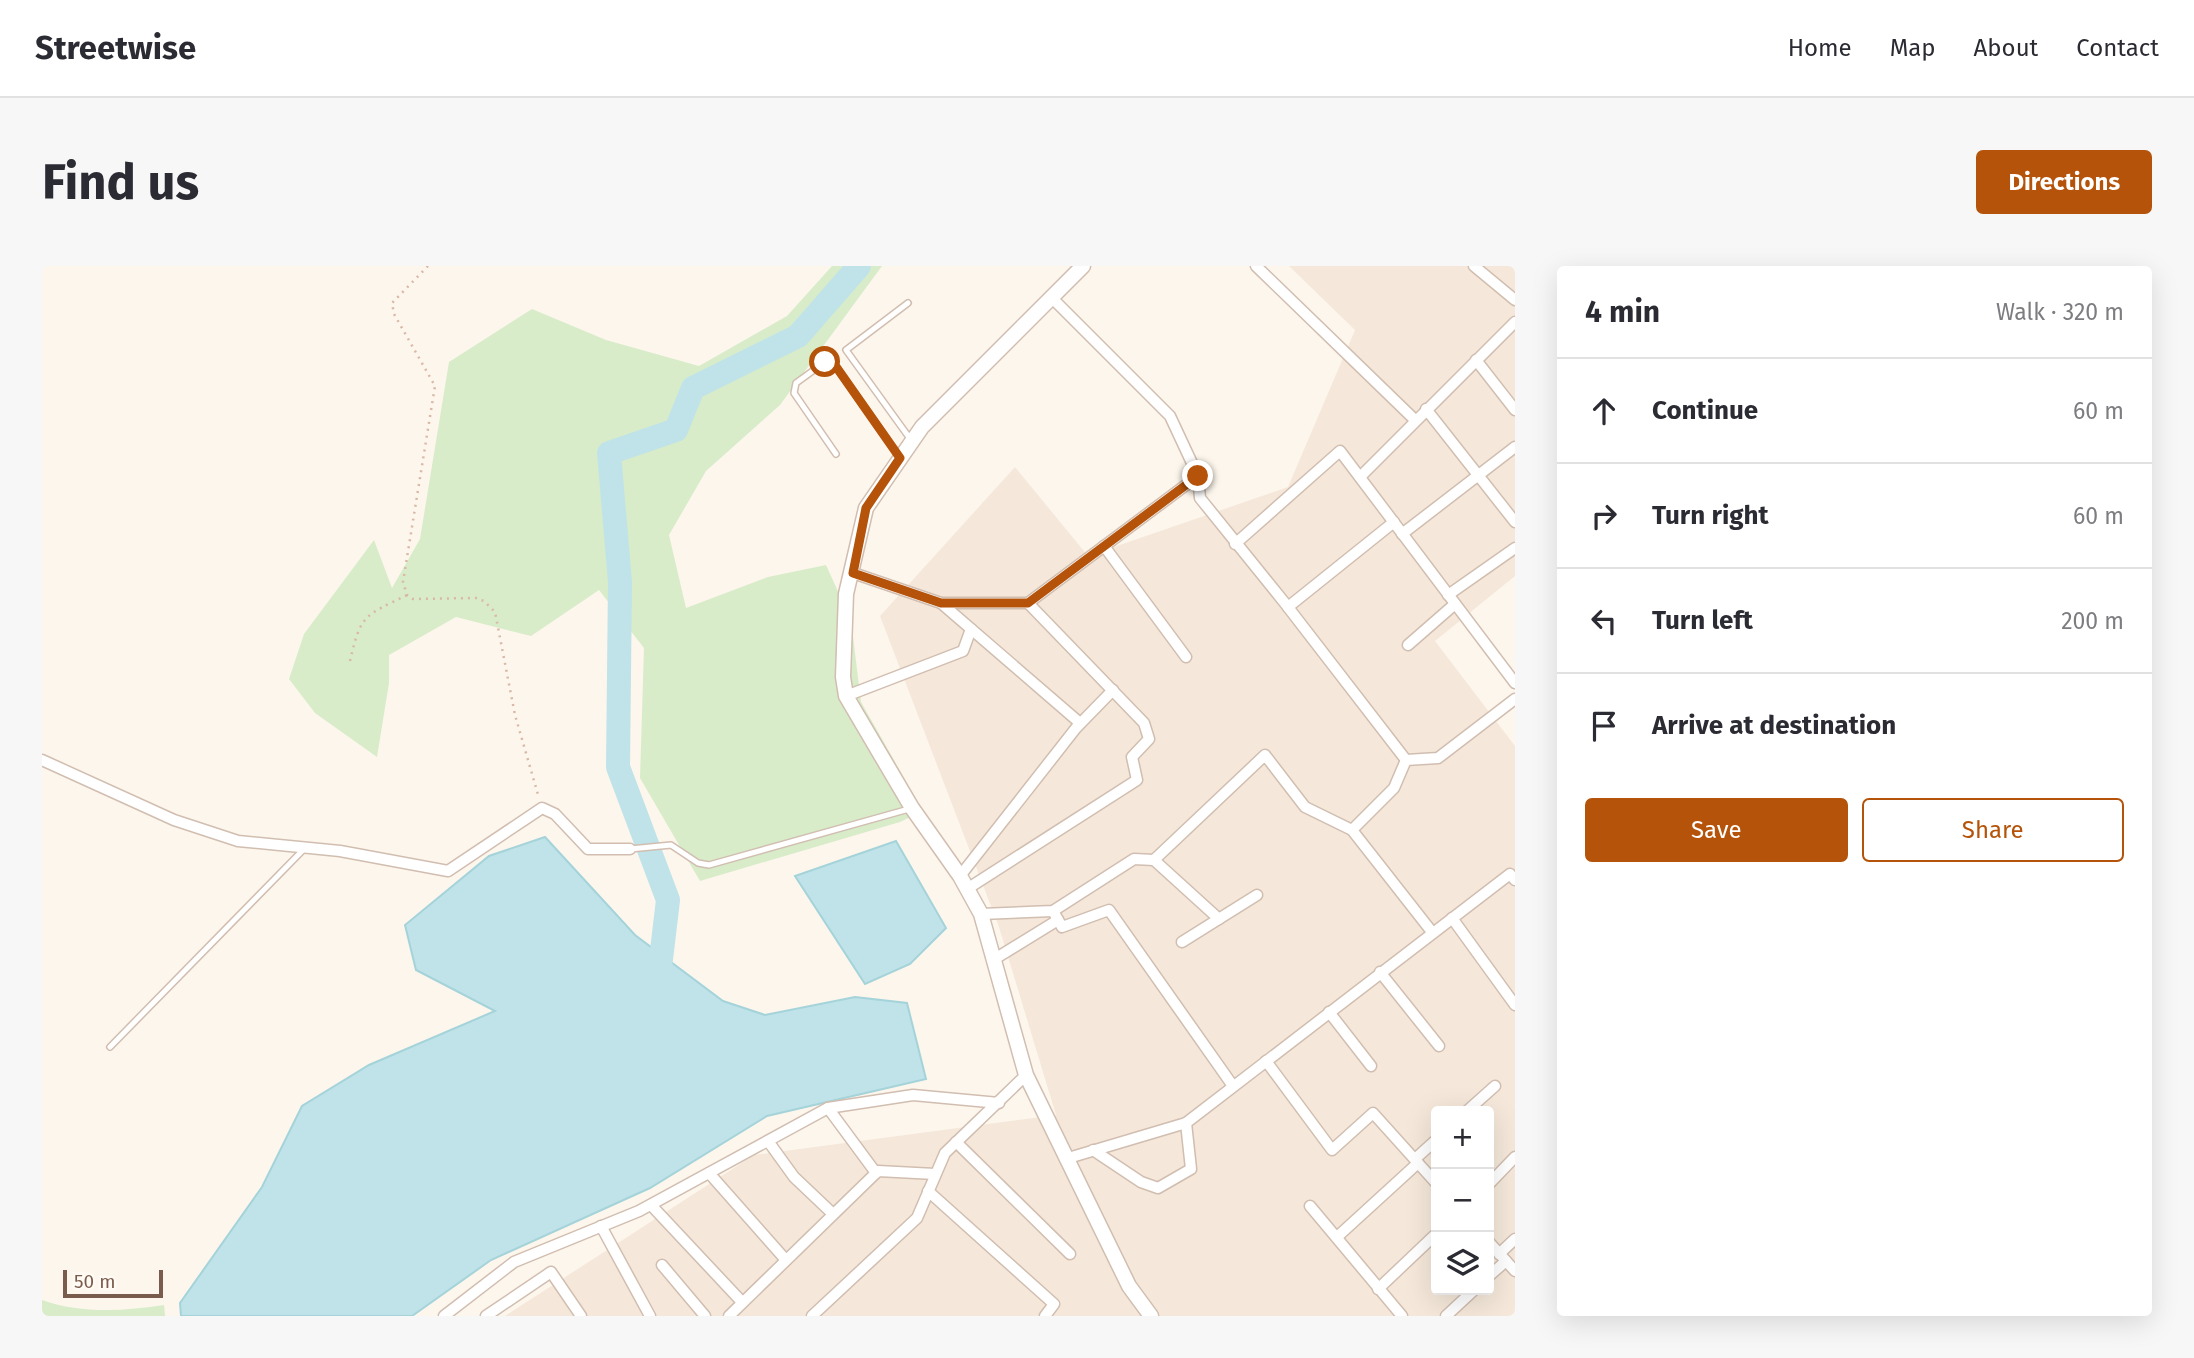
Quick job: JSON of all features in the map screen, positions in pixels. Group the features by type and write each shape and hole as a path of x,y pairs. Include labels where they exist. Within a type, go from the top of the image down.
{"street":[{"path":"1083,266 922,427 866,508 846,594 844,677 846,696 912,808 964,882 981,914 1026,1075 1129,1286 1151,1316"},
{"path":"1256,266 1415,420"},
{"path":"1474,266 1515,300"},
{"path":"1051,297 1170,416 1198,476 1200,498 1406,761"},
{"path":"1360,477 1426,408 1515,322"},
{"path":"1476,360 1515,410"},
{"path":"1426,408 1515,522"},
{"path":"1402,534 1515,447"},
{"path":"1235,544 1340,451 1515,683"},
{"path":"853,573 941,603 1028,603 1198,476"},
{"path":"1288,607 1394,522"},
{"path":"1104,546 1186,657"},
{"path":"1408,646 1451,599 1515,548"},
{"path":"941,603 1080,723"},
{"path":"964,882 1137,780 1132,757 1149,739 1144,723 1028,603"},
{"path":"846,696 963,651 971,629"},
{"path":"964,882 1080,723 1113,690"},
{"path":"1406,761 1438,758 1515,699"},
{"path":"1154,860 1265,755 1305,807 1352,830 1432,932"},
{"path":"42,760 174,820 245,843 340,851 449,871 542,808 555,814 589,849 630,849"},
{"path":"1352,830 1394,788 1406,761"},
{"path":"993,960 1134,859 1154,860 1219,919"},
{"path":"1065,1158 1186,1123 1510,874 1515,880"},
{"path":"1182,942 1257,895"},
{"path":"1056,915 1062,927 1109,910 1233,1086"},
{"path":"981,914 1056,915"},
{"path":"1452,918 1515,1005"},
{"path":"1380,972 1439,1046"},
{"path":"1329,1012 1371,1066"},
{"path":"1266,1061 1332,1150 1373,1113 1431,1177"},
{"path":"812,1316 917,1217 945,1153 1026,1075"},
{"path":"1473,1106 1495,1086"},
{"path":"444,1316 514,1262 650,1205 828,1108 913,1095 999,1103"},
{"path":"828,1108 876,1173"},
{"path":"1093,1150 1141,1182 1158,1188 1191,1170 1186,1123"},
{"path":"768,1141 794,1177 833,1214"},
{"path":"956,1142 1070,1254"},
{"path":"1337,1237 1431,1146"},
{"path":"1494,1179 1515,1157"},
{"path":"709,1173 785,1259"},
{"path":"729,1316 876,1173 935,1174"},
{"path":"928,1191 1054,1304 1045,1316"},
{"path":"650,1205 742,1302"},
{"path":"1310,1206 1402,1316"},
{"path":"601,1226 650,1316"},
{"path":"1378,1289 1431,1239"},
{"path":"1494,1269 1515,1239"},
{"path":"1494,1248 1515,1271"},
{"path":"662,1265 705,1316"},
{"path":"486,1316 551,1272 581,1316"},
{"path":"1446,1316 1469,1295"}],"lane":[{"path":"908,303 846,350 912,442"},
{"path":"836,454 794,393 796,383 825,362 837,368 900,458"},
{"path":"630,849 659,844 671,845 698,863 709,865 912,808"},
{"path":"110,1047 305,848"}],"path":[{"path":"407,595 403,582 435,386 394,314 392,303 428,266"},
{"path":"350,661 358,627 363,619 407,595 420,600 476,598 484,601 495,612 501,628 515,715 542,808"}],"shaded area":[{"path":"1289,266 1515,266 1515,576 1435,641 1515,746 1515,1316 505,1316 754,1155 1056,1115 999,927 880,616 1015,467 1088,556 1288,487 1355,330"}],"green space":[{"path":"832,266 882,266 780,405 706,471 669,535 686,608 768,577 826,565 851,620 861,702 923,811 900,822 700,881 640,778 644,648 599,590 531,636 456,617 389,655 389,683 377,757 315,713 289,679 304,634 374,540 392,588 420,539 449,362 532,309 606,340 699,366 787,316"},
{"path":"42,1300 72,1308 103,1310 164,1305 165,1316 42,1316"}],"water":[{"path":"545,837 635,935 723,1001 765,1015 855,997 907,1003 926,1079 767,1116 650,1188 491,1260 412,1316 181,1316 180,1303 262,1187 302,1106 369,1065 495,1011 416,970 405,925 489,856"},
{"path":"896,841 946,928 910,964 865,984 795,876"}],"waterway":[{"path":"649,981 659,976 668,900 618,767 620,582 609,453 676,430 693,388 798,336 859,266"}],"route":[{"path":"825,362 837,368 900,458 866,508 853,573 941,603 1028,603 1198,476"}]}
